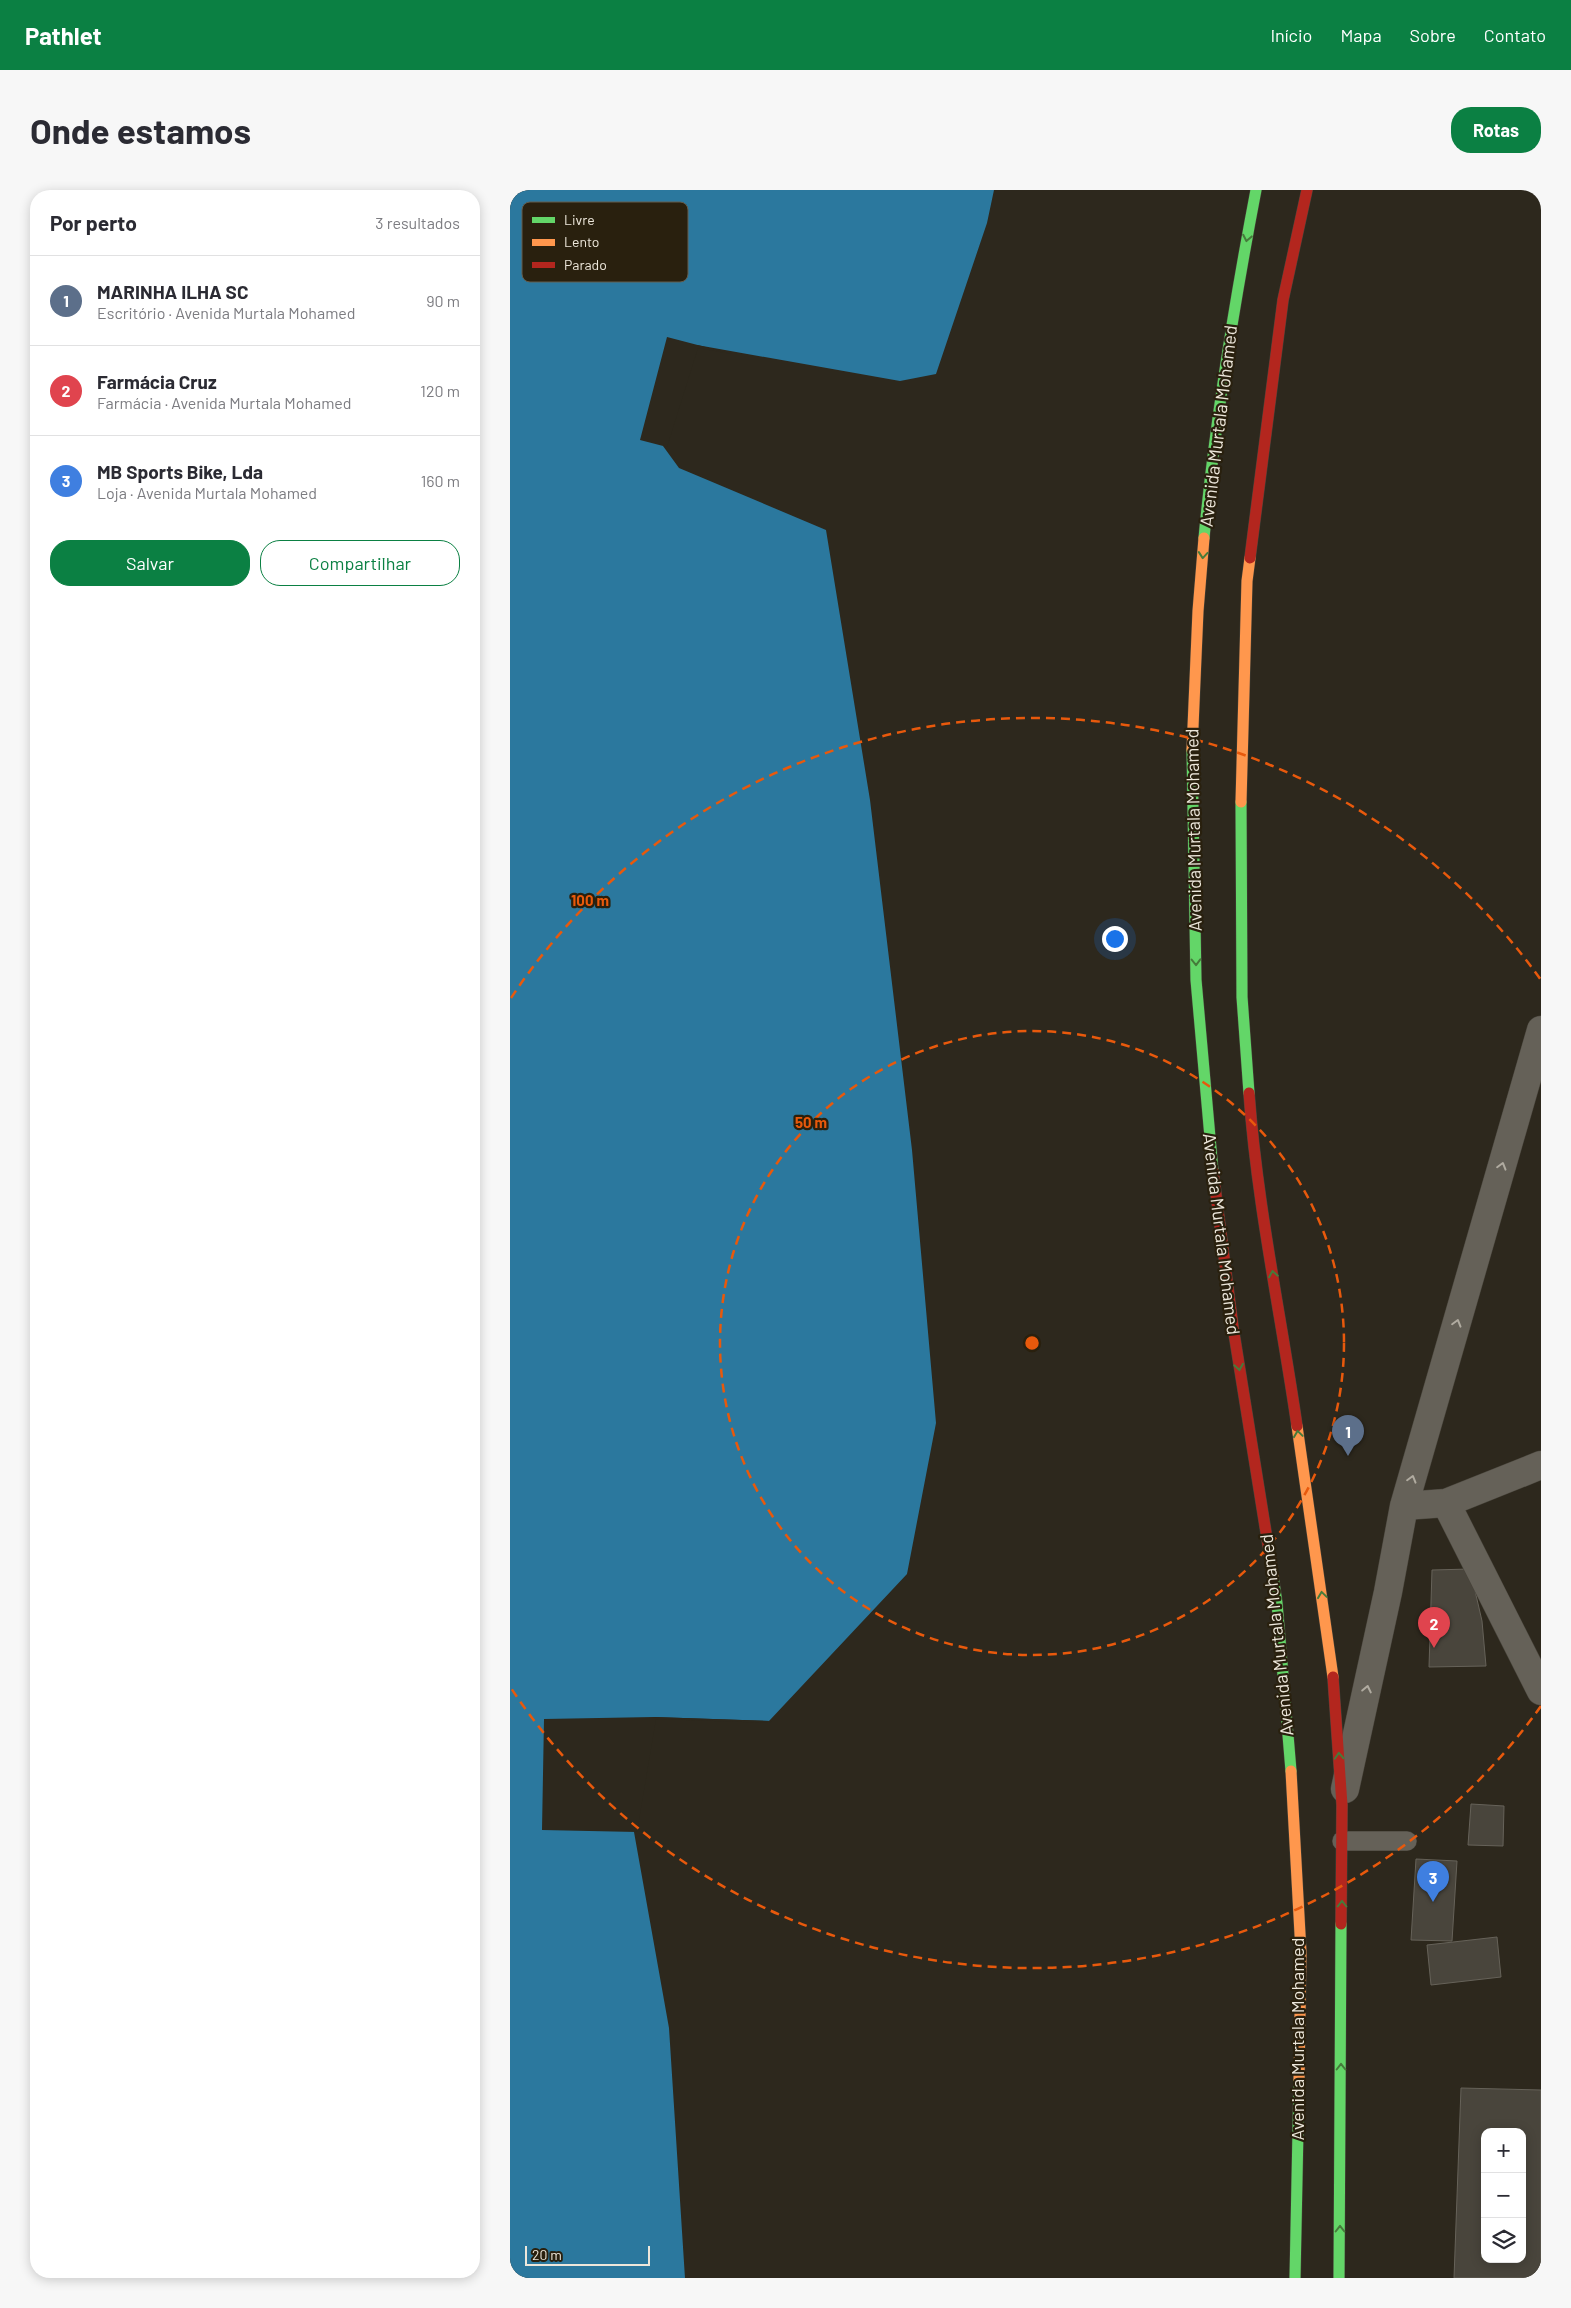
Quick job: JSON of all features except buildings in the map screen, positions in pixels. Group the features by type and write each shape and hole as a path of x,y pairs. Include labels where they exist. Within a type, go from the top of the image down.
{"street":[{"name":"Avenida Murtala Mohamed","path":"1256,190 1232,318 1209,486 1198,611 1192,732 1196,980 1209,1143 1233,1326 1277,1603 1292,1784 1301,1952 1296,2278"},
{"path":"1307,190 1283,300 1246,581 1241,761 1242,997 1254,1159 1281,1317 1336,1696 1342,1805 1339,2278"},
{"path":"1342,1805 1404,1506 1541,1030"},
{"path":"1404,1506 1446,1503 1541,1465"},
{"path":"1446,1503 1541,1691"}],"lane":[{"path":"1342,1841 1407,1841"}],"water":[{"path":"510,190 994,190 987,223 936,374 900,381 697,345 663,446 679,468 826,530 870,800 912,1150 936,1423 907,1574 769,1721 654,1717 634,1832 669,2028 685,2278 510,2278"}],"pier":[{"path":"667,337 732,354 698,348 667,447 640,440"},
{"path":"654,1717 772,1721 769,1723 656,1719 637,1832 542,1830 544,1719"}],"traffic: fast":[{"path":"1204,538 1226,363 1256,190"},
{"path":"1192,750 1196,980 1213,1171"},
{"path":"1241,802 1242,997 1249,1093"},
{"path":"1273,1576 1277,1603 1291,1771"},
{"path":"1339,2278 1341,1924"},
{"path":"1295,2278 1299,2081"}],"traffic: slow":[{"path":"1192,750 1198,611 1204,538"},
{"path":"1241,802 1247,581 1250,558"},
{"path":"1297,1426 1333,1677"},
{"path":"1291,1771 1301,1952 1299,2081"}],"traffic: jam":[{"path":"1250,558 1283,300 1307,190"},
{"path":"1249,1093 1263,1218 1297,1426"},
{"path":"1213,1171 1233,1327 1273,1576"},
{"path":"1333,1677 1342,1805 1341,1924"}],"place":[{"name":"MARINHA ILHA SC","path":"1348,1456"},
{"name":"Farmácia Cruz","path":"1434,1648"},
{"name":"MB Sports Bike, Lda","path":"1433,1902"}]}
